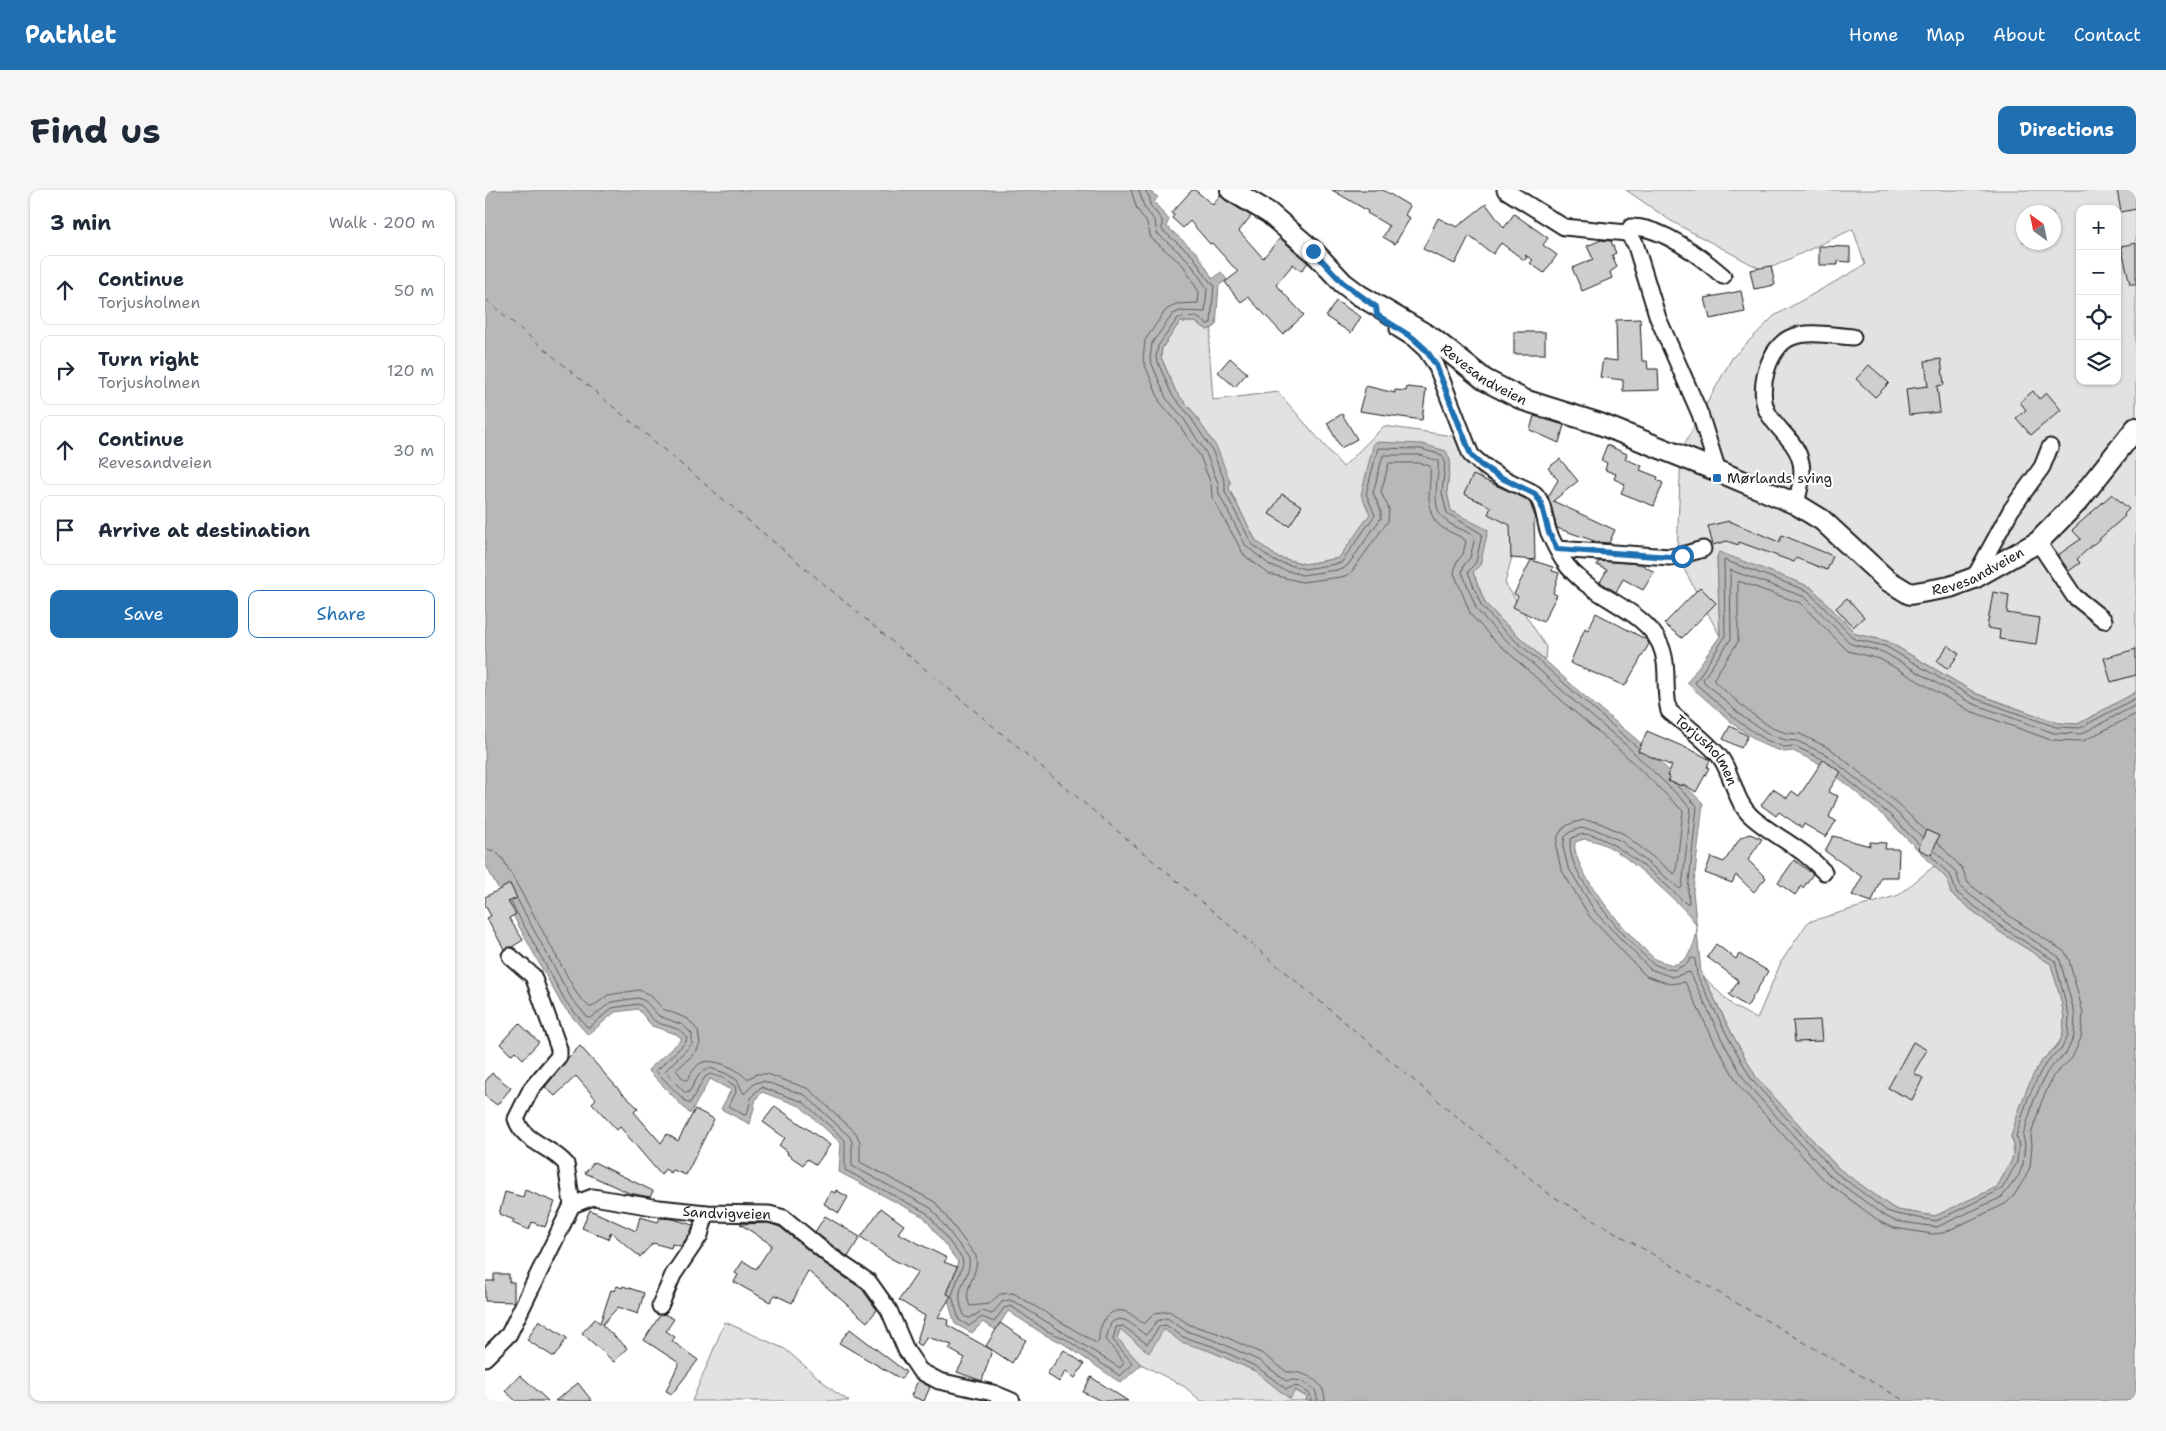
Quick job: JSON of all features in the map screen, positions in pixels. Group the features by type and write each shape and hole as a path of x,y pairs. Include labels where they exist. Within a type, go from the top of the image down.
{"main road":[{"name":"Revesandveien","path":"1231,190 1269,213 1313,251 1343,283 1376,307 1432,338 1485,380 1524,400 1600,424 1796,504 1821,520 1887,580 1910,594 1949,587 1974,578 2038,542 2079,500 2136,428"}],"street":[{"path":"1505,190 1564,227 1627,233 1635,243 1658,318 1700,414 1719,471"},
{"path":"1627,233 1631,227 1641,227 1658,232 1706,261 1723,276"},
{"name":"Torjusholmen","path":"1376,307 1377,315 1413,338 1426,350 1436,365 1471,455 1481,465 1500,477 1535,494 1541,503 1549,533 1557,549 1579,578 1598,593 1631,612 1651,629 1660,644 1666,664 1666,700 1669,711 1721,759 1735,789 1739,803 1752,817 1811,856 1824,872"},
{"path":"1796,504 1802,476 1800,458 1792,444 1768,413 1764,403 1763,386 1766,370 1775,350 1791,337 1814,334 1853,337"},
{"path":"1974,578 2011,510 2042,467 2051,447"},
{"path":"2038,542 2074,596 2104,620"},
{"path":"1557,549 1670,557 1682,556 1703,549"},
{"path":"485,1358 509,1334 572,1205 567,1164 555,1154 525,1136 519,1128 516,1119 531,1089 559,1056 559,1049 533,976 510,956"},
{"name":"Sandvigveien","path":"572,1205 593,1197 659,1208 706,1213 769,1214 784,1218 830,1256 869,1282 889,1310 906,1350 920,1371 939,1381 993,1393 1012,1401"},
{"path":"660,1306 673,1275 700,1235 706,1213"}],"shaded area":[{"path":"1626,190 2136,190 2136,692 2078,724 2058,723 1977,694 1887,641 1856,634 1811,587 1717,557 1720,636 1677,556 1681,450 1732,358 1774,316 1865,265 1853,229 1764,271 1671,221"},
{"path":"1180,322 1195,322 1208,330 1212,328 1209,345 1213,400 1278,392 1343,467 1384,426 1453,436 1518,533 1505,583 1546,647 1545,660 1485,603 1473,572 1488,531 1451,511 1447,492 1450,460 1371,514 1339,558 1305,564 1277,557 1256,541 1229,489 1230,482 1193,412 1176,392 1161,357 1162,348"},
{"path":"1934,866 1947,879 1951,894 2000,932 2051,964 2064,1015 2062,1038 2040,1063 2025,1093 2011,1137 2014,1144 2012,1160 1997,1187 1935,1216 1897,1210 1838,1168 1756,1077 1704,977 1733,1006 1757,1019 1781,962 1808,922 1899,895"},
{"path":"725,1322 785,1349 835,1392 849,1401 692,1401"},
{"path":"1120,1329 1164,1329 1181,1341 1210,1351 1255,1371 1290,1398 1294,1390 1307,1397 1306,1401 1201,1401 1185,1387 1139,1363 1117,1338"}],"water":[{"path":"485,190 1147,190 1158,197 1154,202 1169,220 1166,226 1197,253 1213,279 1221,272 1227,280 1219,285 1216,326 1208,330 1195,322 1180,322 1162,348 1161,357 1176,392 1193,412 1217,448 1230,482 1229,489 1256,541 1277,557 1305,564 1339,558 1370,514 1361,495 1374,442 1422,444 1446,451 1450,460 1447,492 1451,511 1488,530 1480,565 1473,572 1485,603 1504,623 1582,694 1635,738 1703,803 1693,891 1697,927 1692,918 1683,908 1620,854 1606,845 1584,839 1575,842 1576,854 1582,870 1592,887 1633,937 1659,961 1673,965 1684,960 1692,949 1697,930 1701,972 1756,1077 1838,1168 1897,1210 1935,1216 1997,1187 2012,1160 2014,1144 2011,1137 2029,1085 2040,1063 2062,1038 2064,1015 2058,989 2051,964 2000,932 1951,894 1947,879 1886,818 1844,782 1820,764 1793,751 1784,752 1764,745 1736,726 1687,683 1720,636 1717,557 1719,552 1811,587 1856,634 1887,641 1977,694 2058,723 2078,724 2136,692 2136,1401 1306,1401 1307,1397 1295,1390 1290,1399 1255,1371 1210,1351 1181,1342 1164,1329 1149,1353 1120,1329 1117,1338 1141,1365 1121,1383 1061,1342 1045,1335 1008,1311 996,1330 983,1322 972,1333 955,1324 946,1294 958,1262 924,1217 839,1172 841,1143 800,1106 762,1092 756,1099 750,1124 721,1109 731,1090 710,1079 690,1114 648,1070 682,1039 676,1034 652,1026 638,1009 615,1012 588,1035 562,1005 485,864"}],"building":[{"path":"1192,190 1195,190 1213,205 1220,195 1251,216 1239,231 1263,258 1280,238 1308,263 1301,271 1293,264 1276,285 1304,315 1283,334 1248,297 1241,302 1234,294 1225,282 1238,272 1212,243 1210,244 1190,221 1183,228 1172,218 1174,215 1171,213"},
{"path":"1332,190 1383,190 1410,206 1405,215 1410,218 1395,244 1383,237 1389,226"},
{"path":"2117,190 2136,190 2136,209 2121,212"},
{"path":"1486,204 1504,228 1514,214 1548,238 1543,245 1557,255 1544,273 1530,263 1533,260 1525,255 1527,258 1524,260 1501,243 1493,254 1469,236 1455,264 1423,249 1438,218 1457,227"},
{"path":"1601,240 1611,241 1616,253 1612,255 1617,267 1610,272 1612,278 1582,291 1572,268 1593,259 1587,246"},
{"path":"2136,243 2136,284 2130,284 2121,246"},
{"path":"1819,246 1850,247 1850,262 1838,261 1838,265 1819,265"},
{"path":"1771,266 1775,285 1754,289 1750,270"},
{"path":"1741,291 1745,312 1710,319 1705,298"},
{"path":"1336,301 1361,317 1351,333 1326,317"},
{"path":"1640,319 1642,361 1647,361 1648,369 1658,369 1659,390 1623,391 1623,380 1600,377 1603,359 1617,361 1616,320"},
{"path":"1514,332 1545,332 1545,354 1514,354"},
{"path":"1230,358 1247,373 1235,387 1218,372"},
{"path":"1941,359 1944,385 1937,386 1940,412 1909,415 1906,389 1928,386 1925,361"},
{"path":"1869,365 1889,383 1875,397 1856,379"},
{"path":"1366,386 1395,393 1395,390 1406,391 1407,387 1426,389 1422,420 1359,411"},
{"path":"2033,391 2039,399 2047,393 2061,410 2031,435 2016,418 2026,410 2020,402"},
{"path":"1342,414 1357,439 1341,448 1327,423"},
{"path":"1534,416 1564,425 1559,443 1530,430"},
{"path":"1607,445 1627,454 1625,459 1642,466 1640,470 1658,477 1657,480 1663,483 1654,506 1621,493 1625,484 1614,479 1616,474 1605,470 1607,463 1601,460"},
{"path":"1560,459 1578,481 1553,501 1615,530 1609,543 1597,542 1557,528 1548,497 1558,480 1548,468"},
{"path":"1473,475 1524,498 1530,503 1536,519 1534,519 1535,560 1511,558 1510,525 1488,514 1491,507 1464,494"},
{"path":"1282,494 1302,506 1289,526 1269,514"},
{"path":"2112,494 2129,509 2124,514 2125,516 2077,559 2080,563 2069,571 2058,555 2081,539 2072,530"},
{"path":"1729,521 1779,542 1782,535 1833,556 1827,570 1796,558 1794,562 1739,542 1738,545 1727,541 1713,545 1708,526"},
{"path":"1531,560 1553,567 1552,571 1559,573 1553,593 1557,595 1543,622 1513,607 1518,596 1514,594"},
{"path":"1599,561 1641,564 1654,572 1643,590 1623,579 1616,592 1600,582 1607,570 1597,565"},
{"path":"1700,587 1716,603 1682,638 1664,624"},
{"path":"1993,592 2009,595 2007,613 2040,618 2036,644 1999,639 2000,630 1987,628"},
{"path":"1847,598 1864,617 1853,627 1836,608"},
{"path":"1596,613 1647,640 1649,644 1625,686 1570,663 1585,628 1588,630"},
{"path":"1948,645 1959,654 1948,669 1937,661"},
{"path":"2136,649 2136,675 2111,682 2104,658"},
{"path":"1730,726 1748,736 1741,748 1723,739"},
{"path":"1647,731 1710,760 1707,767 1709,768 1696,792 1683,784 1682,786 1668,781 1670,777 1667,776 1672,766 1638,751"},
{"path":"1823,760 1841,772 1828,792 1838,796 1829,817 1836,821 1826,837 1804,824 1802,828 1779,812 1776,816 1761,805 1773,789 1787,798 1792,791 1799,796"},
{"path":"1926,830 1939,836 1931,855 1918,849"},
{"path":"1750,834 1762,839 1748,860 1766,878 1754,892 1736,875 1732,883 1705,873 1711,857 1724,862 1741,837"},
{"path":"1833,836 1870,846 1870,842 1886,843 1885,849 1899,849 1898,877 1881,877 1872,902 1852,895 1862,877 1825,851"},
{"path":"1794,860 1813,874 1803,888 1801,886 1795,895 1778,883"},
{"path":"510,884 517,898 508,902 516,914 509,918 523,940 512,947 504,949 487,918 491,916 485,905 485,897"},
{"path":"1716,944 1736,959 1739,954 1768,971 1747,1007 1729,995 1738,982 1737,979 1707,957"},
{"path":"1820,1020 1822,1041 1795,1042 1793,1021"},
{"path":"519,1023 539,1042 523,1059 515,1051 511,1055 500,1044"},
{"path":"1913,1042 1927,1050 1915,1070 1915,1074 1923,1078 1912,1100 1888,1088"},
{"path":"580,1046 638,1108 634,1112 661,1143 667,1134 678,1141 695,1109 714,1119 686,1175 673,1170 671,1173 665,1169 661,1175 620,1127 617,1130 592,1103 596,1099 576,1076 555,1096 545,1087"},
{"path":"492,1073 511,1088 497,1105 485,1096 485,1082"},
{"path":"775,1106 830,1145 816,1165 807,1159 803,1165 787,1154 788,1152 779,1145 785,1138 763,1122"},
{"path":"594,1162 653,1191 650,1197 629,1193 585,1173"},
{"path":"525,1190 555,1202 545,1227 532,1222 529,1230 512,1223 514,1220 499,1214 505,1192 523,1197"},
{"path":"836,1190 848,1197 839,1213 824,1204 831,1191 835,1193"},
{"path":"881,1208 904,1225 898,1233 947,1258 944,1262 957,1267 947,1294 951,1296 938,1317 948,1320 947,1325 992,1350 982,1381 957,1372 965,1358 949,1349 952,1345 927,1337 921,1346 916,1343 925,1316 899,1300 918,1272 888,1257 861,1237"},
{"path":"590,1210 636,1231 640,1217 658,1222 660,1218 673,1219 693,1225 681,1246 672,1244 671,1248 653,1243 640,1257 611,1232 608,1239 582,1228"},
{"path":"825,1216 860,1237 848,1257 815,1232"},
{"path":"768,1223 780,1227 824,1263 862,1289 877,1310 867,1322 808,1271 792,1303 775,1295 770,1302 734,1282 738,1275 735,1273 743,1261 756,1269 772,1245 740,1224"},
{"path":"494,1274 509,1274 509,1282 514,1282 514,1302 485,1301 485,1281 494,1281"},
{"path":"617,1286 622,1288 623,1286 644,1293 638,1314 618,1307 602,1325 627,1348 614,1362 582,1333 595,1319 600,1323 611,1290 615,1291"},
{"path":"664,1314 674,1319 666,1331 675,1337 672,1341 698,1360 672,1394 666,1391 679,1363 644,1340 660,1315"},
{"path":"539,1320 567,1338 554,1357 527,1340"},
{"path":"1000,1323 1026,1340 1012,1363 986,1346"},
{"path":"850,1329 906,1372 901,1379 839,1343"},
{"path":"1064,1350 1084,1364 1075,1378 1066,1371 1059,1382 1047,1374"},
{"path":"520,1375 548,1401 516,1401 505,1391"},
{"path":"1091,1377 1128,1401 1101,1401 1083,1392"},
{"path":"918,1380 930,1387 924,1401 911,1396"},
{"path":"578,1383 592,1401 555,1401"}],"ferry route":[{"path":"485,299 1549,1194 1905,1401"}],"place":[{"name":"Mørlands sving","path":"1717,478"}],"route":[{"path":"1313,251 1343,283 1376,307 1377,315 1413,338 1426,350 1436,365 1459,430 1471,455 1481,465 1500,477 1535,494 1541,503 1549,533 1557,549 1652,554 1670,557 1682,556"}]}
